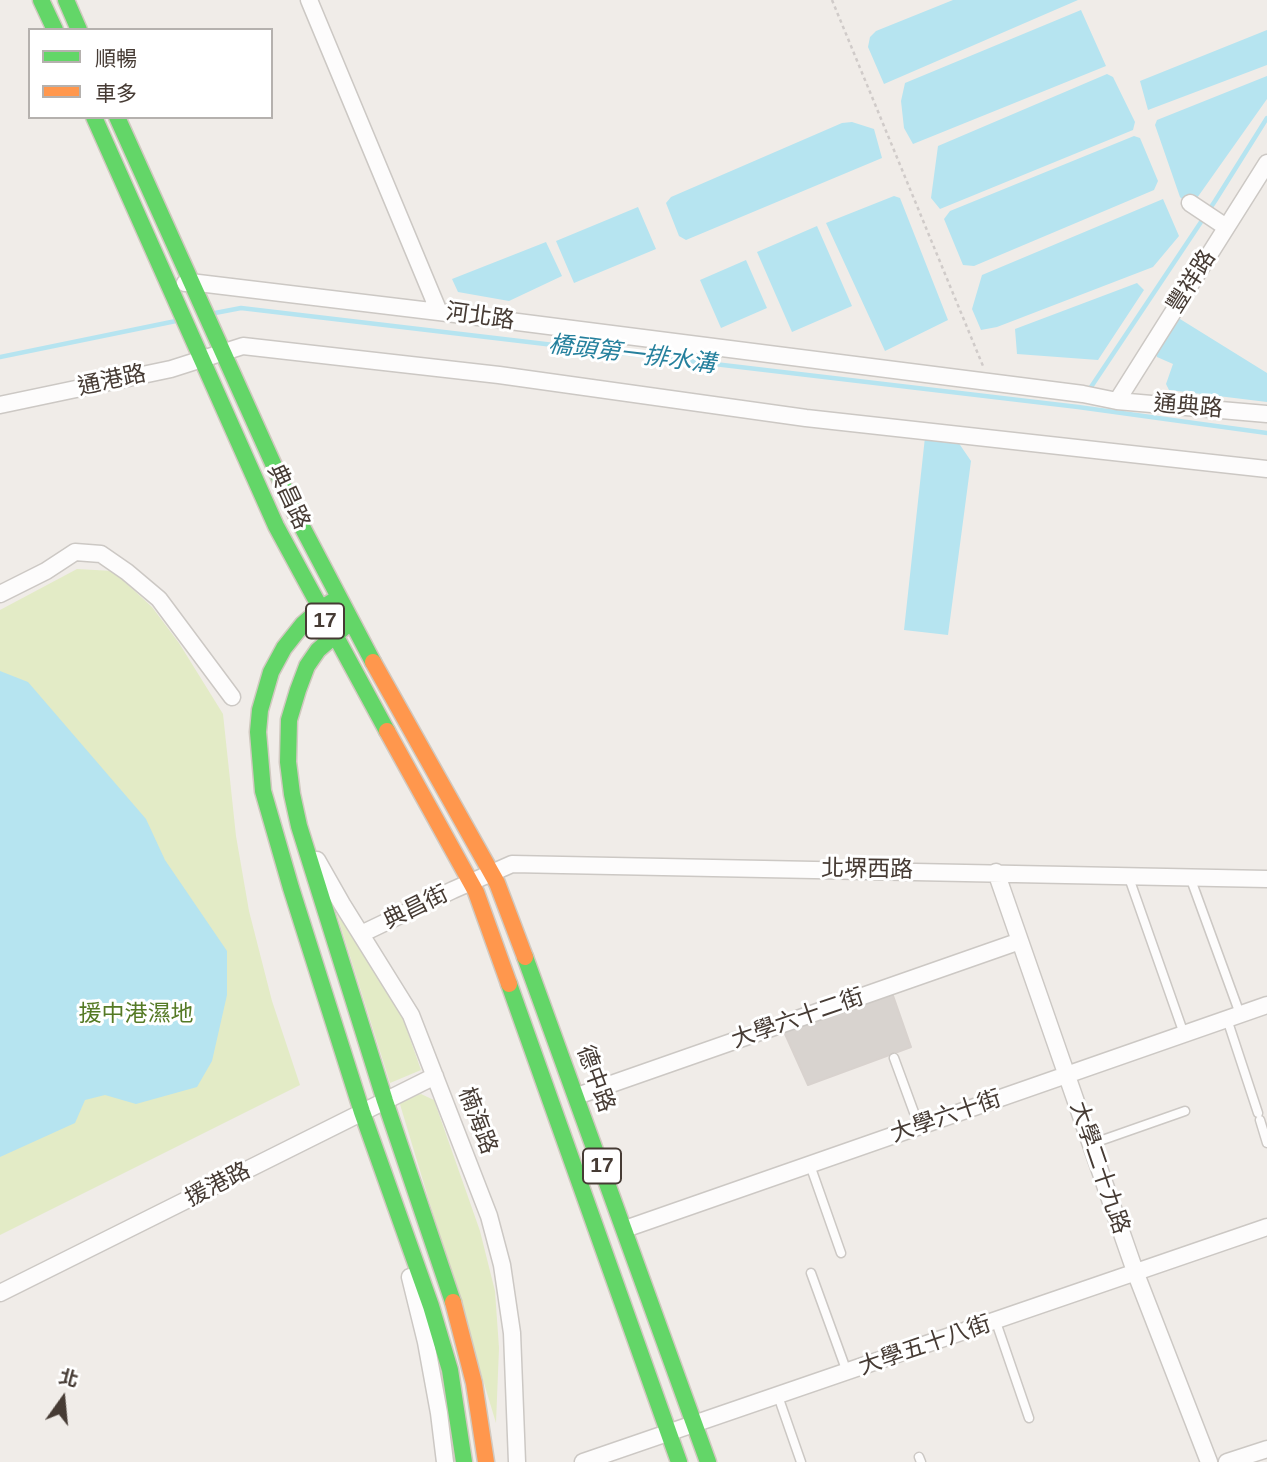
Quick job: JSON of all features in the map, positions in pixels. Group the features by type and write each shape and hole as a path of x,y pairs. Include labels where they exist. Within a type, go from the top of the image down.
{"main road":[{"path":"41,0 54,28"},
{"path":"66,0 78,28"},
{"name":"典昌路","path":"95,119 276,526 332,635 470,882"},
{"name":"典昌路","path":"118,119 298,519 351,623 492,872"},
{"path":"338,598 303,624 284,648 271,672 260,710 258,752 263,791 371,1140 411,1246 450,1370 464,1462"},
{"name":"楠海路","path":"351,623 332,635 307,666 289,720 288,762 299,827 385,1101 457,1313 474,1383 486,1462"},
{"name":"德中路","path":"492,872 577,1096 708,1462"},
{"name":"17","path":"470,882 679,1462"}],"street":[{"path":"309,0 439,312"},
{"name":"豐祥路","path":"1113,400 1208,215 1267,163"},
{"name":"河北路","path":"171,292 194,288 439,312 1083,394"},
{"name":"通港路","path":"0,405 171,369 201,354 243,346 458,370 806,418 1267,469"},
{"name":"通典路","path":"1083,394 1113,400 1267,414"},
{"path":"0,594 46,571 75,552 101,554 159,598 232,696"},
{"name":"楠海路","path":"299,827 411,1015 489,1216 502,1265 512,1332 517,1462"},
{"name":"北堺西路","path":"470,882 512,864 1267,878"},
{"name":"大學二十九路","path":"996,872 1136,1274 1209,1462"},
{"name":"典昌街","path":"361,934 470,882"},
{"name":"大學六十二街","path":"577,1096 1020,942"},
{"name":"大學六十街","path":"625,1230 1267,1005"},
{"name":"援港路","path":"0,1293 435,1076"},
{"path":"371,1140 423,1329 445,1462"},
{"name":"大學五十八街","path":"583,1462 1267,1227"},
{"path":"1227,1462 1267,1449"}],"lane":[{"path":"1128,876 1184,1034"},
{"path":"1190,877 1233,1016 1267,1143"},
{"path":"894,1058 919,1126"},
{"path":"1091,1144 1185,1111"},
{"path":"810,1165 841,1252"},
{"path":"811,1273 847,1372"},
{"path":"996,1322 1029,1418"},
{"path":"778,1396 801,1462"}],"path":[{"path":"832,0 990,382"}],"green space":[{"name":"援中港濕地","path":"77,569 113,571 152,607 179,643 223,714 236,836 249,911 272,1001 300,1085 0,1235 0,610"},
{"path":"331,896 401,1013 421,1070 390,1083"},
{"path":"421,1094 434,1100 480,1231 495,1291 499,1348 496,1423 399,1101"}],"water":[{"path":"953,0 1078,0 884,84 868,47 870,37 876,31"},
{"path":"1081,10 1106,66 913,144 904,128 901,101 905,83"},
{"path":"1267,30 1267,65 1148,110 1140,81"},
{"path":"1107,74 1113,77 1135,122 1133,130 940,209 931,198 938,146"},
{"path":"1267,76 1267,99 1197,198 1185,202 1180,197 1155,125 1157,120"},
{"path":"852,122 874,129 882,158 686,240 679,236 666,203 671,197 842,123"},
{"path":"1134,136 1140,138 1158,181 1154,190 974,266 963,265 944,219 950,211"},
{"path":"894,196 900,198 948,320 885,351 826,223"},
{"path":"1163,199 1179,236 1153,267 997,327 981,330 972,309 982,275"},
{"path":"638,207 656,249 574,283 556,241"},
{"path":"817,226 852,306 792,332 757,252"},
{"path":"546,242 562,276 509,301 458,292 452,279"},
{"path":"746,260 767,308 721,328 700,280"},
{"path":"1137,283 1144,290 1098,360 1017,354 1015,329"},
{"path":"1180,319 1267,373 1267,402 1169,390 1166,384 1173,364 1157,357 1155,349 1174,321"},
{"path":"925,437 956,439 971,461 948,635 904,630"},
{"path":"0,671 28,682 146,819 165,860 227,951 227,995 212,1061 197,1087 136,1104 105,1095 85,1100 75,1123 0,1157"}],"building":[{"path":"890,987 911,1047 808,1085 781,1025"}],"waterway":[{"path":"1089,390 1267,118"},
{"name":"橋頭第一排水溝","path":"215,313 241,308 1078,407 1267,433"},
{"name":"橋頭第一排水溝","path":"0,357 176,321"}],"traffic: fast":[{"path":"41,0 54,28"},
{"path":"66,0 78,28"},
{"path":"95,119 276,526 387,731"},
{"path":"118,119 298,519 373,662"},
{"path":"335,600 303,624 284,648 271,672 260,710 258,732 263,791 362,1112 431,1306 450,1370 464,1462"},
{"path":"347,625 318,650 307,666 298,690 289,720 288,762 292,794 299,826 385,1101 453,1302"},
{"path":"525,957 708,1462"},
{"path":"509,984 679,1462"}],"traffic: slow":[{"path":"373,662 497,883 525,957"},
{"path":"387,731 476,892 509,984"},
{"path":"453,1302 474,1383 486,1462"}]}
